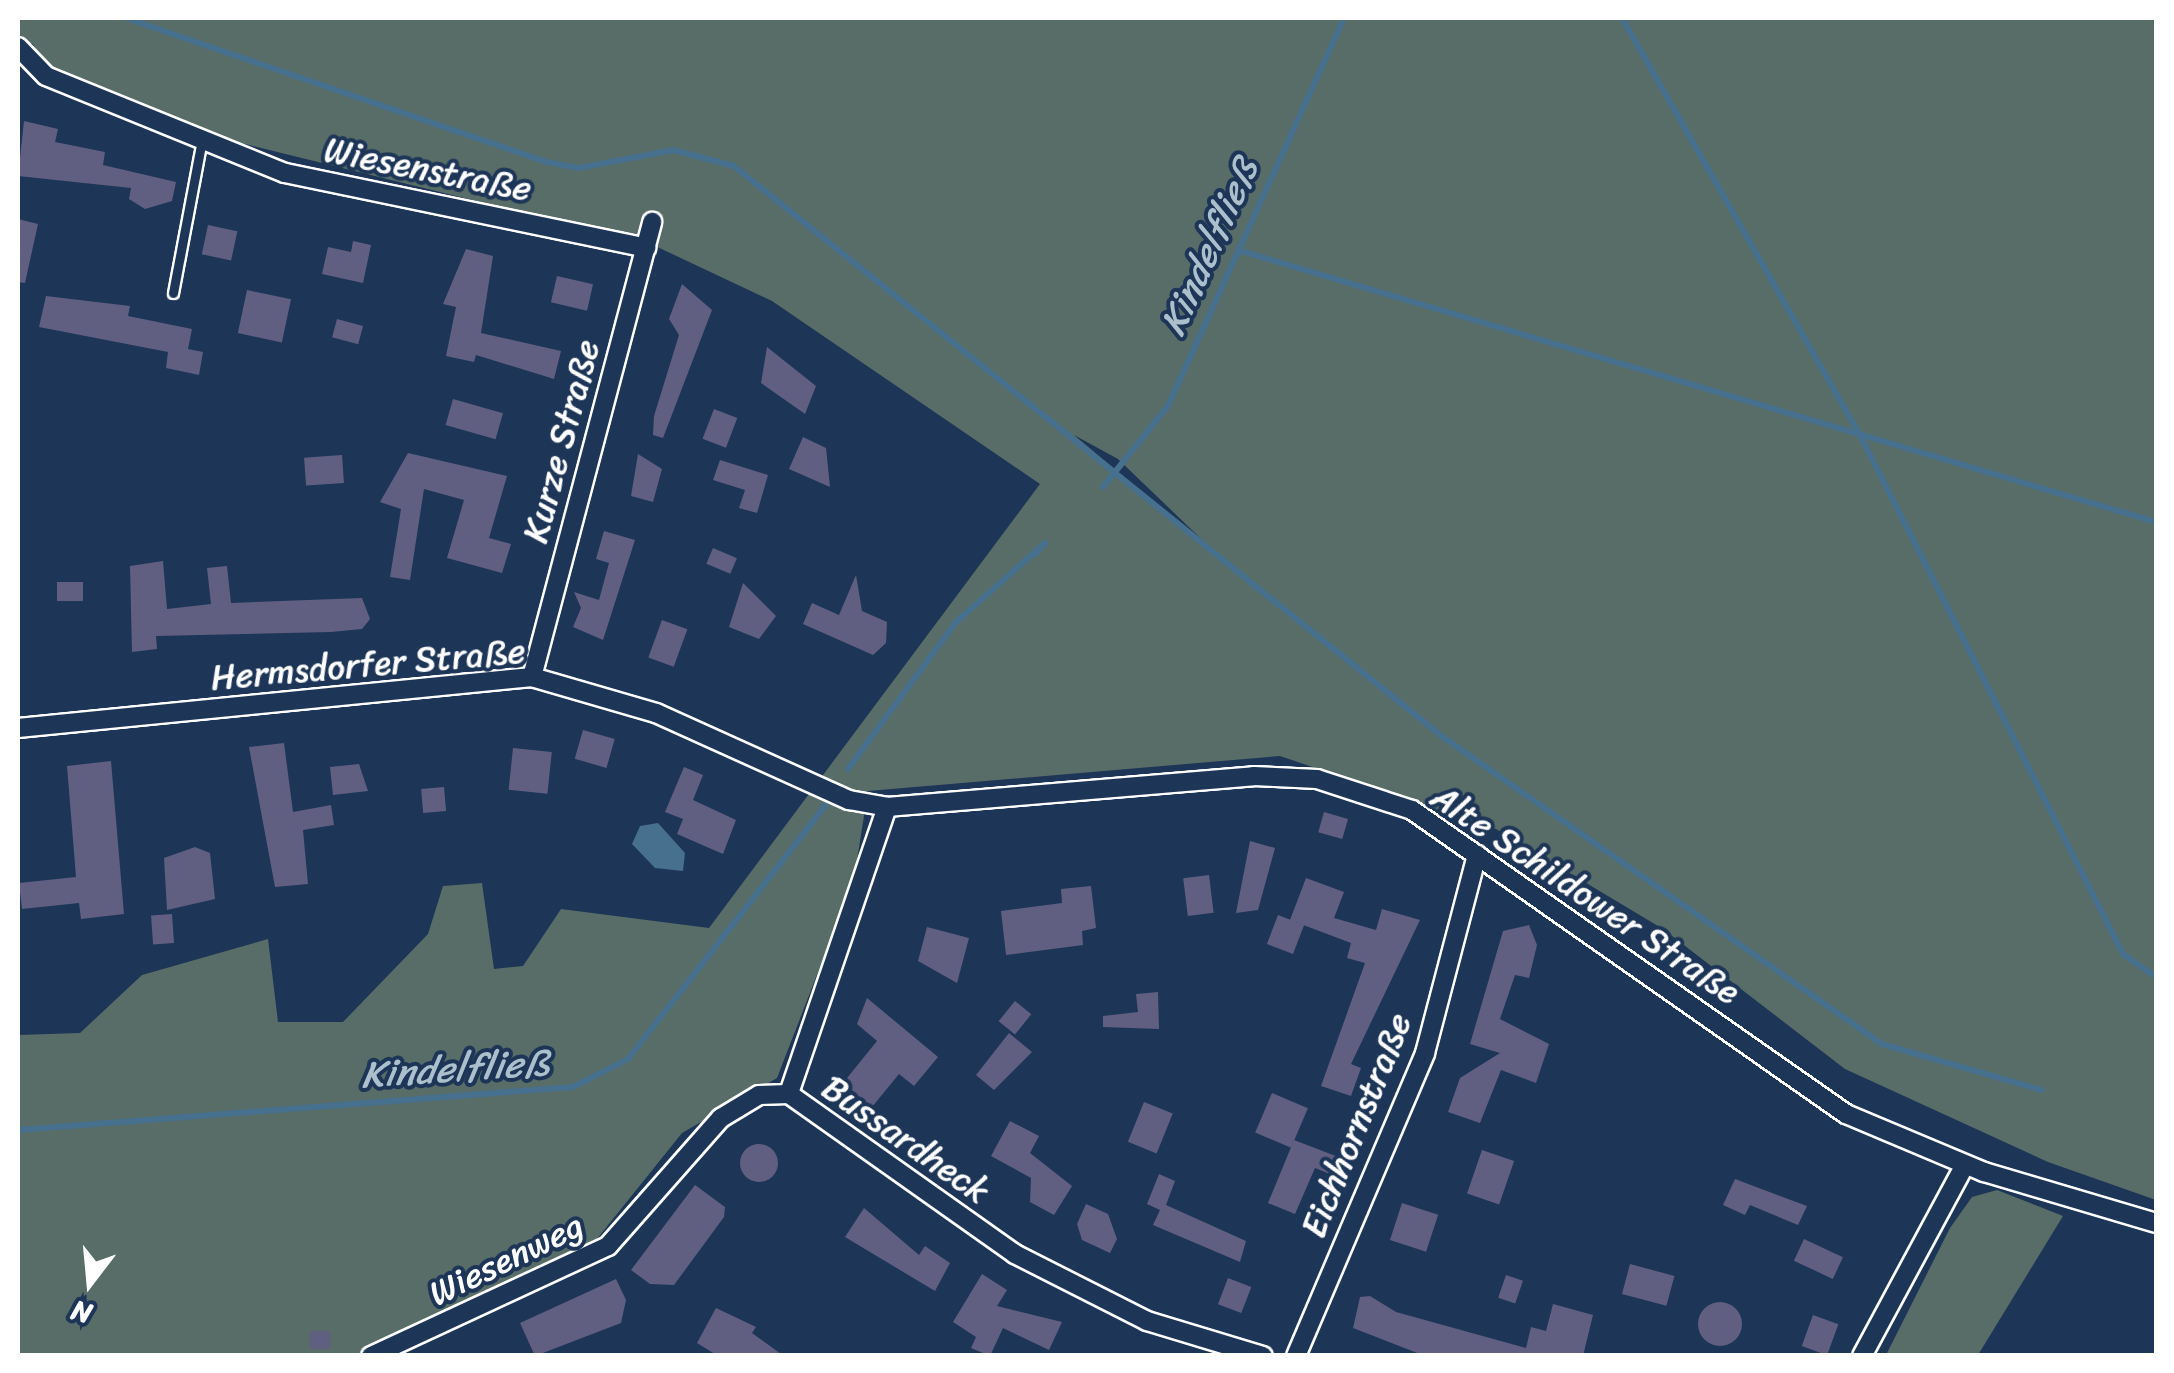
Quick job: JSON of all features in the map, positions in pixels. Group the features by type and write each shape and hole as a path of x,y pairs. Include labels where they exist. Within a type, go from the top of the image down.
{"street":[{"name":"Wiesenstraße","path":"18,46 46,76 285,174 646,248"},
{"name":"Kurze Straße","path":"532,677 652,222"},
{"name":"Hermsdorfer Straße","path":"18,728 532,677 656,713 818,786"},
{"name":"Alte Schildower Straße","path":"818,786 850,800 887,806 1288,774 1412,810 1846,1114 1965,1165 2156,1223"},
{"name":"Bussardheck","path":"887,806 790,1094 1015,1254 1147,1320 1263,1356"},
{"name":"Eichhornstraße","path":"1296,1356 1425,1053 1477,855"},
{"name":"Wiesenweg","path":"371,1356 608,1246 721,1118 758,1095 790,1094"},
{"path":"1862,1356 1965,1165"}],"lane":[{"path":"173,293 202,140"}],"green space":[{"path":"18,18 2156,18 2156,1200 2048,1162 1845,1069 1663,929 1496,829 1280,756 868,791 854,879 777,1078 682,1133 592,1245 383,1348 355,1355 18,1355 18,1035 80,1033 142,975 268,939 278,1022 343,1022 428,934 443,886 482,883 494,969 523,966 561,909 709,928 1040,484 772,301 651,244 204,134 49,74 33,44 18,39","holes":["1074,435 1118,459 1219,556"]},
{"path":"1997,1190 2063,1216 1978,1355 1886,1355 1950,1228 1972,1197"}],"water":[{"path":"658,823 685,853 683,871 655,868 632,844 640,826"}],"building":[{"path":"24,121 58,129 55,142 105,152 103,165 176,182 172,201 145,209 129,199 131,188 18,176"},
{"path":"18,219 38,224 25,283 18,282"},
{"path":"208,225 237,231 231,261 202,254"},
{"path":"353,241 371,245 363,283 322,274 328,247 351,252"},
{"path":"466,249 493,256 481,333 561,351 554,379 476,355 474,362 446,356 456,307 443,304"},
{"path":"557,276 593,284 587,311 551,302"},
{"path":"682,284 712,310 663,438 653,435 654,416 679,335 669,319"},
{"path":"247,290 291,299 282,342 238,333"},
{"path":"46,296 130,306 128,316 192,329 188,349 203,352 199,375 166,368 168,352 39,327"},
{"path":"337,319 363,326 358,344 332,337"},
{"path":"767,347 816,386 805,414 761,383"},
{"path":"453,399 503,413 496,439 446,425"},
{"path":"714,409 737,418 726,448 703,439"},
{"path":"803,437 826,448 830,487 789,469"},
{"path":"408,453 507,476 489,538 511,544 502,573 447,558 464,500 424,489 410,580 390,577 401,509 380,502"},
{"path":"638,454 662,469 653,502 631,496"},
{"path":"342,455 344,483 306,486 304,458"},
{"path":"720,460 768,475 757,513 739,508 745,490 713,480"},
{"path":"604,531 635,540 603,640 573,627 581,608 574,592 599,600 609,563 596,559"},
{"path":"713,548 737,558 730,574 706,564"},
{"path":"163,561 167,609 211,604 207,568 227,566 231,603 362,598 370,619 362,629 331,632 156,636 157,649 132,652 130,566"},
{"path":"856,575 862,611 887,622 886,643 873,655 803,624 812,603 839,615"},
{"path":"57,582 83,582 83,601 57,601"},
{"path":"743,583 776,616 759,639 729,627"},
{"path":"662,620 687,629 674,667 648,658"},
{"path":"583,730 615,739 606,768 575,759"},
{"path":"284,743 293,812 331,805 334,825 303,830 308,884 275,887 249,747"},
{"path":"513,748 552,752 547,794 509,790"},
{"path":"111,761 124,914 81,919 79,903 22,909 19,883 76,877 67,766"},
{"path":"359,764 368,791 333,795 330,767"},
{"path":"684,767 703,775 693,800 736,820 723,854 677,834 683,819 665,812"},
{"path":"444,787 446,811 423,813 421,789"},
{"path":"1324,812 1348,819 1342,839 1318,832"},
{"path":"1250,841 1275,848 1258,910 1236,913"},
{"path":"195,847 210,853 215,899 167,910 164,858"},
{"path":"1209,875 1214,913 1188,916 1183,878"},
{"path":"1306,878 1344,892 1334,918 1376,930 1382,909 1420,920 1351,1064 1361,1068 1351,1096 1321,1086 1365,963 1347,958 1351,943 1290,920"},
{"path":"1091,886 1096,928 1082,931 1083,945 1006,955 1001,911 1062,903 1061,889"},
{"path":"172,914 174,943 153,944 151,915"},
{"path":"1278,915 1304,925 1293,954 1267,944"},
{"path":"1529,925 1537,945 1529,978 1515,975 1500,1019 1549,1044 1536,1083 1501,1070 1480,1123 1448,1112 1460,1078 1500,1053 1470,1044 1503,931"},
{"path":"927,927 969,938 957,983 918,961"},
{"path":"1158,992 1159,1029 1103,1027 1103,1016 1138,1012 1136,994"},
{"path":"867,998 938,1057 914,1086 899,1074 872,1107 843,1083 877,1041 857,1024"},
{"path":"1015,1001 1031,1014 1015,1034 999,1021"},
{"path":"1009,1033 1032,1052 994,1090 976,1075"},
{"path":"1272,1093 1308,1108 1291,1148 1255,1133"},
{"path":"1144,1102 1173,1114 1157,1153 1128,1142"},
{"path":"1010,1121 1039,1136 1030,1153 1072,1186 1054,1215 1030,1202 1031,1178 991,1156"},
{"path":"1294,1140 1354,1163 1347,1181 1315,1168 1295,1214 1268,1203"},
{"path":"759,1144 772,1150 778,1163 772,1176 759,1182 746,1176 740,1163 746,1150"},
{"path":"1482,1150 1514,1161 1499,1205 1467,1193"},
{"path":"1159,1174 1175,1181 1166,1205 1246,1241 1240,1262 1153,1225 1160,1210 1147,1204"},
{"path":"1735,1179 1807,1206 1798,1225 1750,1205 1745,1215 1723,1205"},
{"path":"695,1185 725,1207 724,1217 674,1285 650,1284 631,1270"},
{"path":"1402,1203 1438,1215 1426,1252 1390,1240"},
{"path":"1086,1204 1108,1214 1117,1239 1110,1253 1082,1240 1077,1224"},
{"path":"864,1208 919,1255 925,1246 950,1263 935,1291 845,1237"},
{"path":"1804,1239 1843,1257 1833,1279 1794,1261"},
{"path":"1630,1264 1674,1276 1666,1306 1622,1294"},
{"path":"982,1274 1007,1290 997,1306 1062,1322 1049,1350 1003,1328 990,1356 971,1348 976,1337 953,1322"},
{"path":"1506,1275 1523,1281 1515,1304 1498,1298"},
{"path":"1228,1278 1251,1287 1241,1313 1218,1304"},
{"path":"616,1279 626,1300 621,1323 535,1356 520,1323"},
{"path":"1370,1296 1396,1312 1526,1348 1531,1327 1546,1331 1553,1304 1593,1315 1583,1356 1425,1356 1353,1328 1360,1297"},
{"path":"1720,1302 1736,1308 1742,1324 1736,1340 1720,1346 1704,1340 1698,1324 1704,1308"},
{"path":"716,1308 756,1327 752,1333 784,1356 718,1356 697,1343"},
{"path":"1813,1315 1838,1324 1827,1355 1802,1346"},
{"path":"310,1331 330,1331 330,1349 310,1349"}],"waterway":[{"name":"Kindelfließ","path":"126,18 547,162 579,168 673,150 734,166 1443,737 1882,1044 2041,1090"},
{"name":"Kindelfließ","path":"1103,487 1168,406 1344,18"},
{"path":"1622,18 1862,439 2123,954 2156,977"},
{"path":"1241,251 2156,522"},
{"name":"Kindelfließ","path":"848,769 956,622 1045,543 1035,554"},
{"name":"Kindelfließ","path":"18,1130 573,1087 628,1059 826,805"}]}
